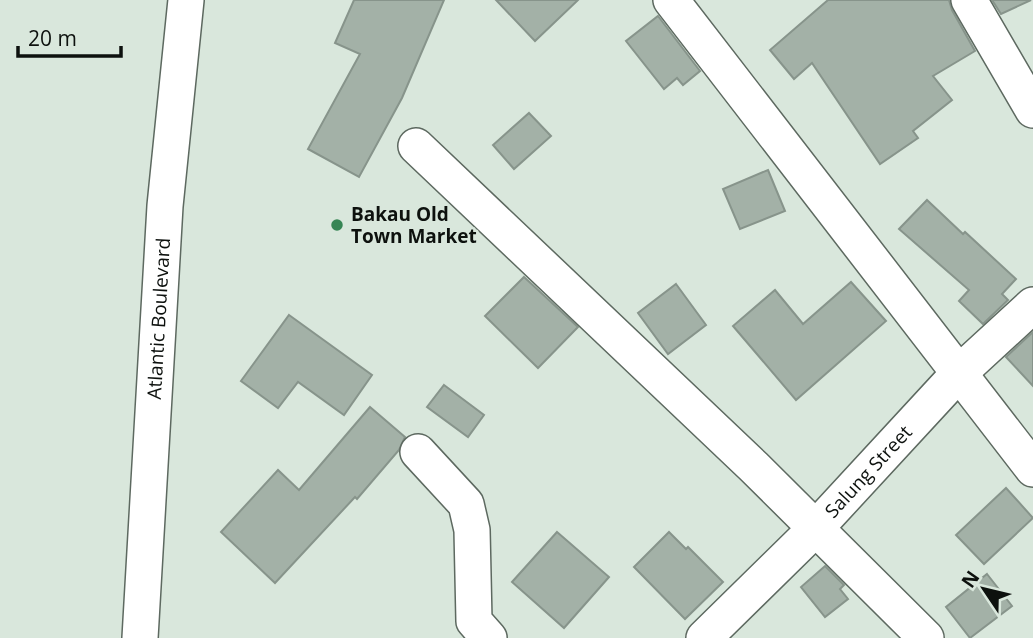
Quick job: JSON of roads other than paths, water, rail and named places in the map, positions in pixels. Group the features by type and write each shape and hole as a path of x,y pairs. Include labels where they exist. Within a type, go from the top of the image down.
{"street":[{"name":"Atlantic Boulevard","path":"140,638 165,206 186,0"},
{"path":"671,0 1033,469"},
{"path":"969,0 1033,110"},
{"path":"416,146 754,467 926,638"},
{"name":"Salung Street","path":"704,638 815,529 959,373 1033,305"},
{"path":"418,452 466,504 472,530 474,621 489,638"}],"place":[{"name":"Bakau Old Town Market","path":"337,225"}]}
